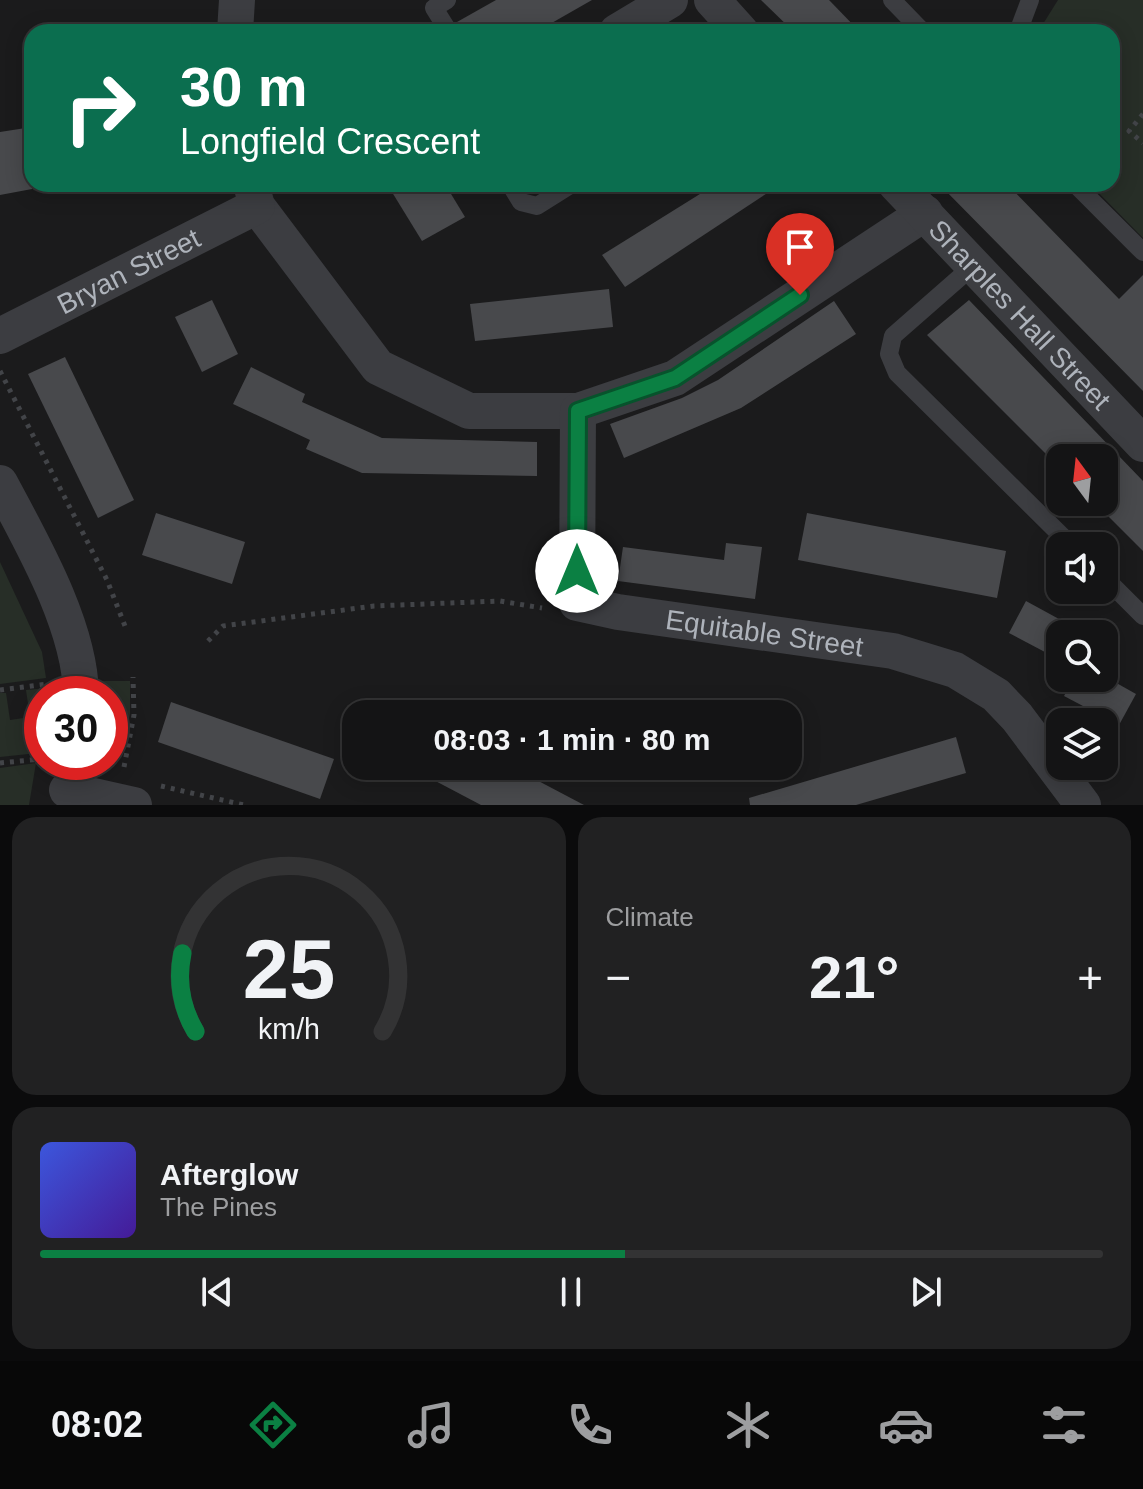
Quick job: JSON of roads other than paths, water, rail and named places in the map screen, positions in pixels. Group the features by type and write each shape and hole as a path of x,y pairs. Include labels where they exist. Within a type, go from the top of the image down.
{"street":[{"path":"236,24 237,0"},
{"path":"630,24 670,0"},
{"path":"712,0 734,24"},
{"path":"254,195 378,367 469,411 578,411 675,378 915,195"},
{"name":"Bryan Street","path":"0,336 254,195"},
{"name":"Sharples Hall Street","path":"915,195 974,265 1143,444"},
{"name":"Equitable Street","path":"578,411 577,603 618,612 893,651 955,670 996,695 1017,717 1083,805"},
{"path":"0,483 56,596 76,649 70,676"},
{"path":"68,780 141,790"}],"lane":[{"path":"444,24 434,8 447,0"},
{"path":"892,0 915,24"},
{"path":"1021,24 1030,0"},
{"path":"515,192 521,202 537,206 559,192"},
{"path":"1083,192 1143,252"},
{"path":"974,265 893,336 889,354 897,373 1058,532"},
{"path":"1118,591 1143,616"}]}
